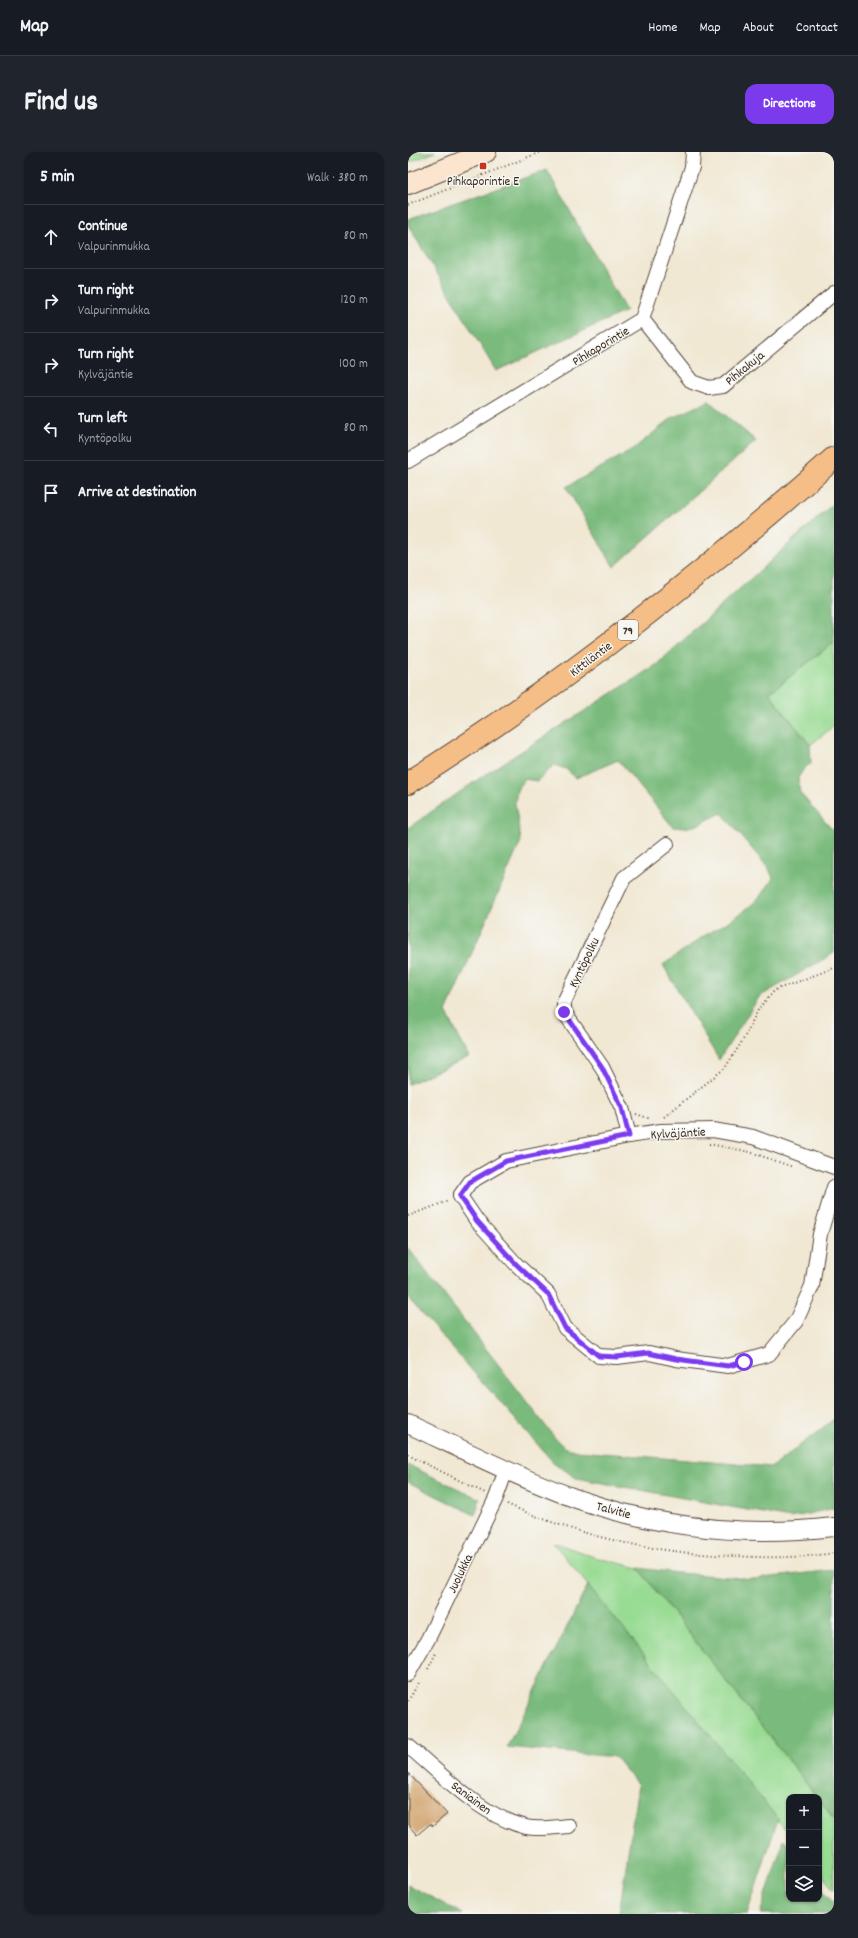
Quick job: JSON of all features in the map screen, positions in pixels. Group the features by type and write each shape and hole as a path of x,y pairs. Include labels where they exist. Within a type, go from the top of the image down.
{"main road":[{"path":"408,184 486,152"},
{"name":"Kittiläntie","path":"408,783 513,714 592,658 684,586 834,458"}],"street":[{"name":"Pihkaporintie","path":"408,461 642,319 692,167 693,152"},
{"name":"Pihkakuja","path":"642,319 692,382 709,388 723,386 834,293"},
{"name":"Kyntöpolku","path":"629,1136 622,1108 602,1067 564,1012 564,1002 624,878 667,844"},
{"name":"Kylväjäntie","path":"460,1196 470,1182 506,1161 629,1136 661,1132 721,1132 753,1137 834,1167"},
{"path":"460,1196 477,1221 516,1264 548,1294 565,1328 599,1356 617,1357 648,1353 676,1359 728,1366 769,1354 796,1321 812,1286 820,1234 834,1187"},
{"name":"Talvitie","path":"408,1424 506,1470 597,1505 660,1521 694,1527 733,1531 769,1532 834,1527"},
{"name":"Juolukka","path":"408,1674 428,1639 496,1498 506,1470"},
{"name":"Saniainen","path":"408,1746 470,1798 491,1813 527,1828 569,1826"}],"path":[{"path":"408,205 541,152"},
{"path":"622,1108 658,1122 725,1068 743,1040 758,1008 775,990 834,968"},
{"path":"706,1143 750,1152 799,1169"},
{"path":"408,1216 460,1196"}],"green space":[{"path":"408,152 435,152 408,163"},
{"path":"547,170 626,311 496,371 408,225 408,219"},
{"path":"709,401 756,441 614,567 566,487 632,450 672,418"},
{"path":"834,503 834,642 769,693 810,745 811,764 805,767 798,778 800,793 834,832 834,953 759,997 719,1060 663,965 701,938 741,913 758,899 773,878 769,869 722,813 694,826 681,828 673,827 618,760 576,778 566,769 554,765 537,781 524,779 517,790 515,803 521,841 446,1012 469,1057 408,1084 408,828 480,778 656,665"},
{"path":"834,642 834,726 810,745 769,693"},
{"path":"408,1248 555,1438 564,1447 577,1451 772,1467 834,1419 834,1508 790,1518 576,1478 553,1462 408,1298"},
{"path":"408,1465 480,1499 475,1515 408,1482"},
{"path":"553,1542 594,1557 638,1568 815,1794 786,1794 786,1830"},
{"path":"638,1568 678,1573 754,1579 834,1570 834,1819 822,1804 822,1794 815,1794"},
{"path":"588,1585 778,1819 747,1914 619,1914 638,1785 615,1757 507,1747"},
{"path":"822,1804 834,1819 834,1890 822,1875"},
{"path":"784,1839 786,1842 786,1902 822,1902 822,1889 834,1904 834,1914 760,1914"},
{"path":"408,1885 463,1914 408,1914"}],"building":[{"path":"408,1773 447,1814 433,1826 430,1824 417,1835 408,1825"}],"place":[{"name":"Pihkaporintie E","path":"483,166"}],"route":[{"path":"564,1012 602,1067 622,1108 629,1136 506,1161 470,1182 460,1196 477,1221 516,1264 548,1294 565,1328 599,1356 617,1357 648,1353 676,1359 728,1366 744,1362"}]}
